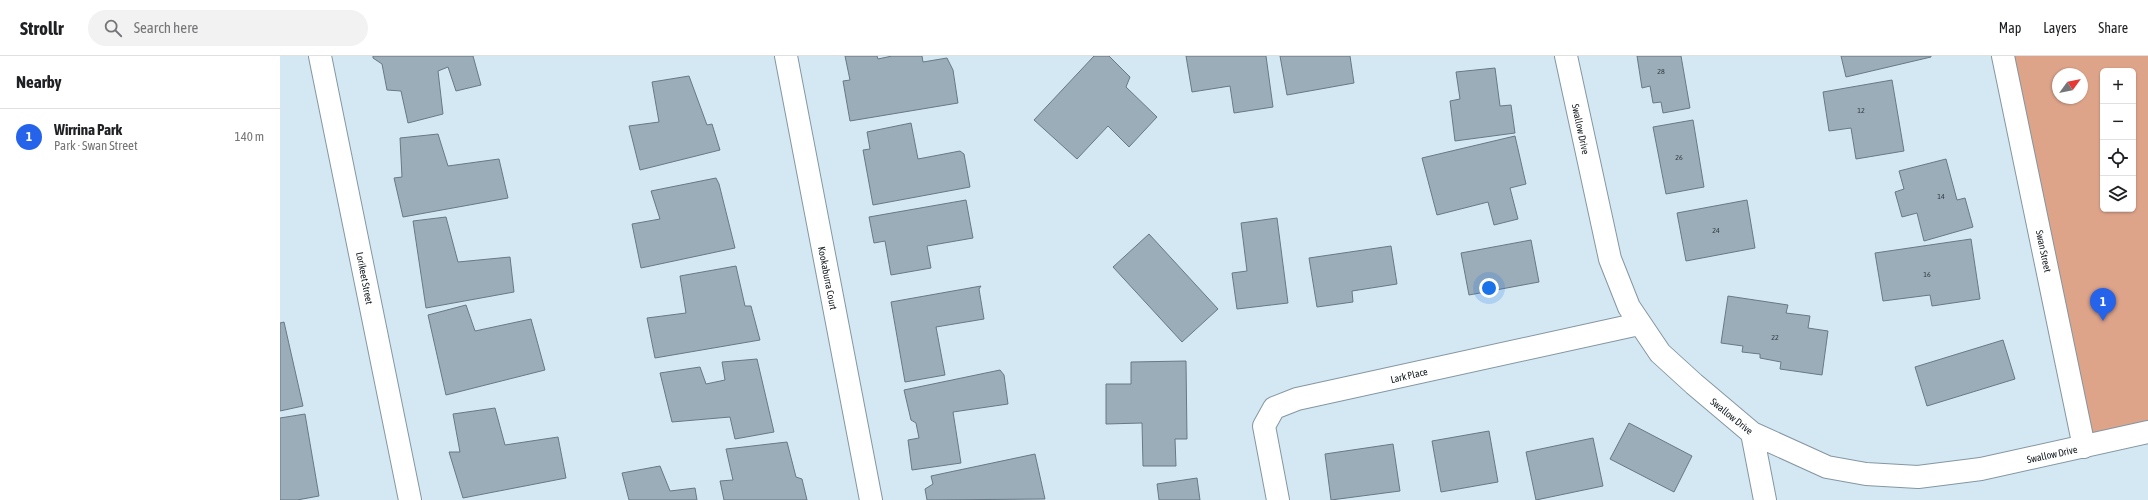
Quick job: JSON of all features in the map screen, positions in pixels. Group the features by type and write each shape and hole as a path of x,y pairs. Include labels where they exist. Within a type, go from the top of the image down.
{"street":[{"name":"Lorikeet Street","path":"320,56 410,500"},
{"name":"Kookaburra Court","path":"786,56 871,500"},
{"name":"Swallow Drive","path":"1566,56 1592,183 1610,259 1629,307 1639,324 1660,352 1694,384 1752,433 1827,467 1866,474 1918,477 1981,469 2148,432"},
{"name":"Swan Street","path":"2003,56 2084,447"},
{"name":"Lark Place","path":"1278,500 1264,426 1274,408 1297,399 1639,324"},
{"path":"1752,433 1766,500"}],"shaded area":[{"path":"2003,56 2148,56 2148,432 2084,447"}],"building":[{"path":"373,56 473,56 481,85 456,91 448,67 438,71 443,114 408,123 401,91 387,90 382,64 373,58"},
{"path":"845,56 877,56 878,59 892,56 922,56 923,62 947,58 953,70 958,103 850,121 843,81 850,80"},
{"path":"1094,56 1109,56 1130,77 1126,87 1157,117 1129,147 1108,126 1077,159 1034,120"},
{"path":"1186,56 1266,56 1273,107 1234,113 1230,86 1192,92"},
{"path":"1280,56 1350,56 1354,83 1287,95"},
{"path":"1637,56 1681,56 1690,108 1663,113 1661,102 1653,103 1650,86 1642,88"},
{"path":"1841,56 1931,56 1931,57 1846,77"},
{"path":"1495,68 1500,106 1511,105 1515,133 1455,141 1450,101 1460,99 1456,72"},
{"path":"689,76 707,125 712,124 720,150 640,170 629,126 659,122 652,82"},
{"path":"1892,80 1904,151 1856,159 1851,128 1829,131 1823,92"},
{"path":"1693,120 1704,187 1666,194 1653,127"},
{"path":"911,123 918,159 960,151 964,154 970,187 873,205 863,150 870,149 867,132"},
{"path":"438,134 448,166 499,159 508,198 403,217 394,178 402,177 400,138"},
{"path":"1515,136 1526,184 1510,188 1518,219 1494,225 1488,202 1437,215 1422,158"},
{"path":"1946,159 1957,200 1965,198 1973,227 1924,241 1917,213 1902,217 1895,192 1904,189 1899,171"},
{"path":"716,178 719,184 735,248 641,268 632,224 660,219 651,191"},
{"path":"966,200 973,238 927,246 931,268 891,275 885,241 874,243 869,217"},
{"path":"1747,200 1755,248 1686,261 1677,213"},
{"path":"446,217 458,262 510,257 514,292 426,308 413,221"},
{"path":"1277,218 1288,303 1237,309 1232,273 1247,271 1241,223"},
{"path":"1149,234 1218,309 1182,342 1113,267"},
{"path":"1971,239 1980,299 1932,306 1930,295 1883,301 1875,253"},
{"path":"1531,240 1539,282 1469,295 1461,253"},
{"path":"1391,246 1397,284 1352,291 1353,302 1317,307 1309,258"},
{"path":"736,266 745,306 751,306 760,340 655,358 647,318 686,313 680,276"},
{"path":"981,286 979,289 984,319 936,327 945,375 905,382 891,302"},
{"path":"1728,296 1788,305 1786,313 1810,316 1808,328 1828,331 1822,375 1780,369 1781,362 1760,358 1760,354 1742,352 1743,346 1721,343"},
{"path":"466,305 475,331 531,319 545,370 446,395 428,315"},
{"path":"284,322 303,406 280,411 280,323"},
{"path":"2003,340 2015,379 1927,406 1915,367"},
{"path":"757,359 774,432 735,439 730,417 672,422 660,373 700,367 706,384 725,380 722,362"},
{"path":"1186,361 1187,439 1175,439 1176,466 1143,466 1142,423 1106,424 1106,384 1131,384 1131,362"},
{"path":"1000,370 1004,375 1008,404 953,412 961,463 912,470 908,440 919,438 916,423 911,420 904,390"},
{"path":"495,408 505,445 558,437 566,478 463,498 449,452 460,452 453,414"},
{"path":"305,414 319,496 297,500 280,500 280,418"},
{"path":"1629,423 1692,456 1674,492 1610,459"},
{"path":"1489,431 1498,482 1441,492 1432,441"},
{"path":"1593,438 1603,486 1536,500 1526,452"},
{"path":"787,442 796,477 802,479 807,500 724,500 720,481 733,480 726,449"},
{"path":"1393,444 1400,491 1331,500 1325,454"},
{"path":"1035,454 1045,499 927,500 925,489 933,484 931,476"},
{"path":"660,466 670,491 695,488 697,500 629,500 622,473"},
{"path":"1197,478 1200,500 1159,500 1157,484"}],"place":[{"name":"Wirrina Park","path":"2103,321"}]}
